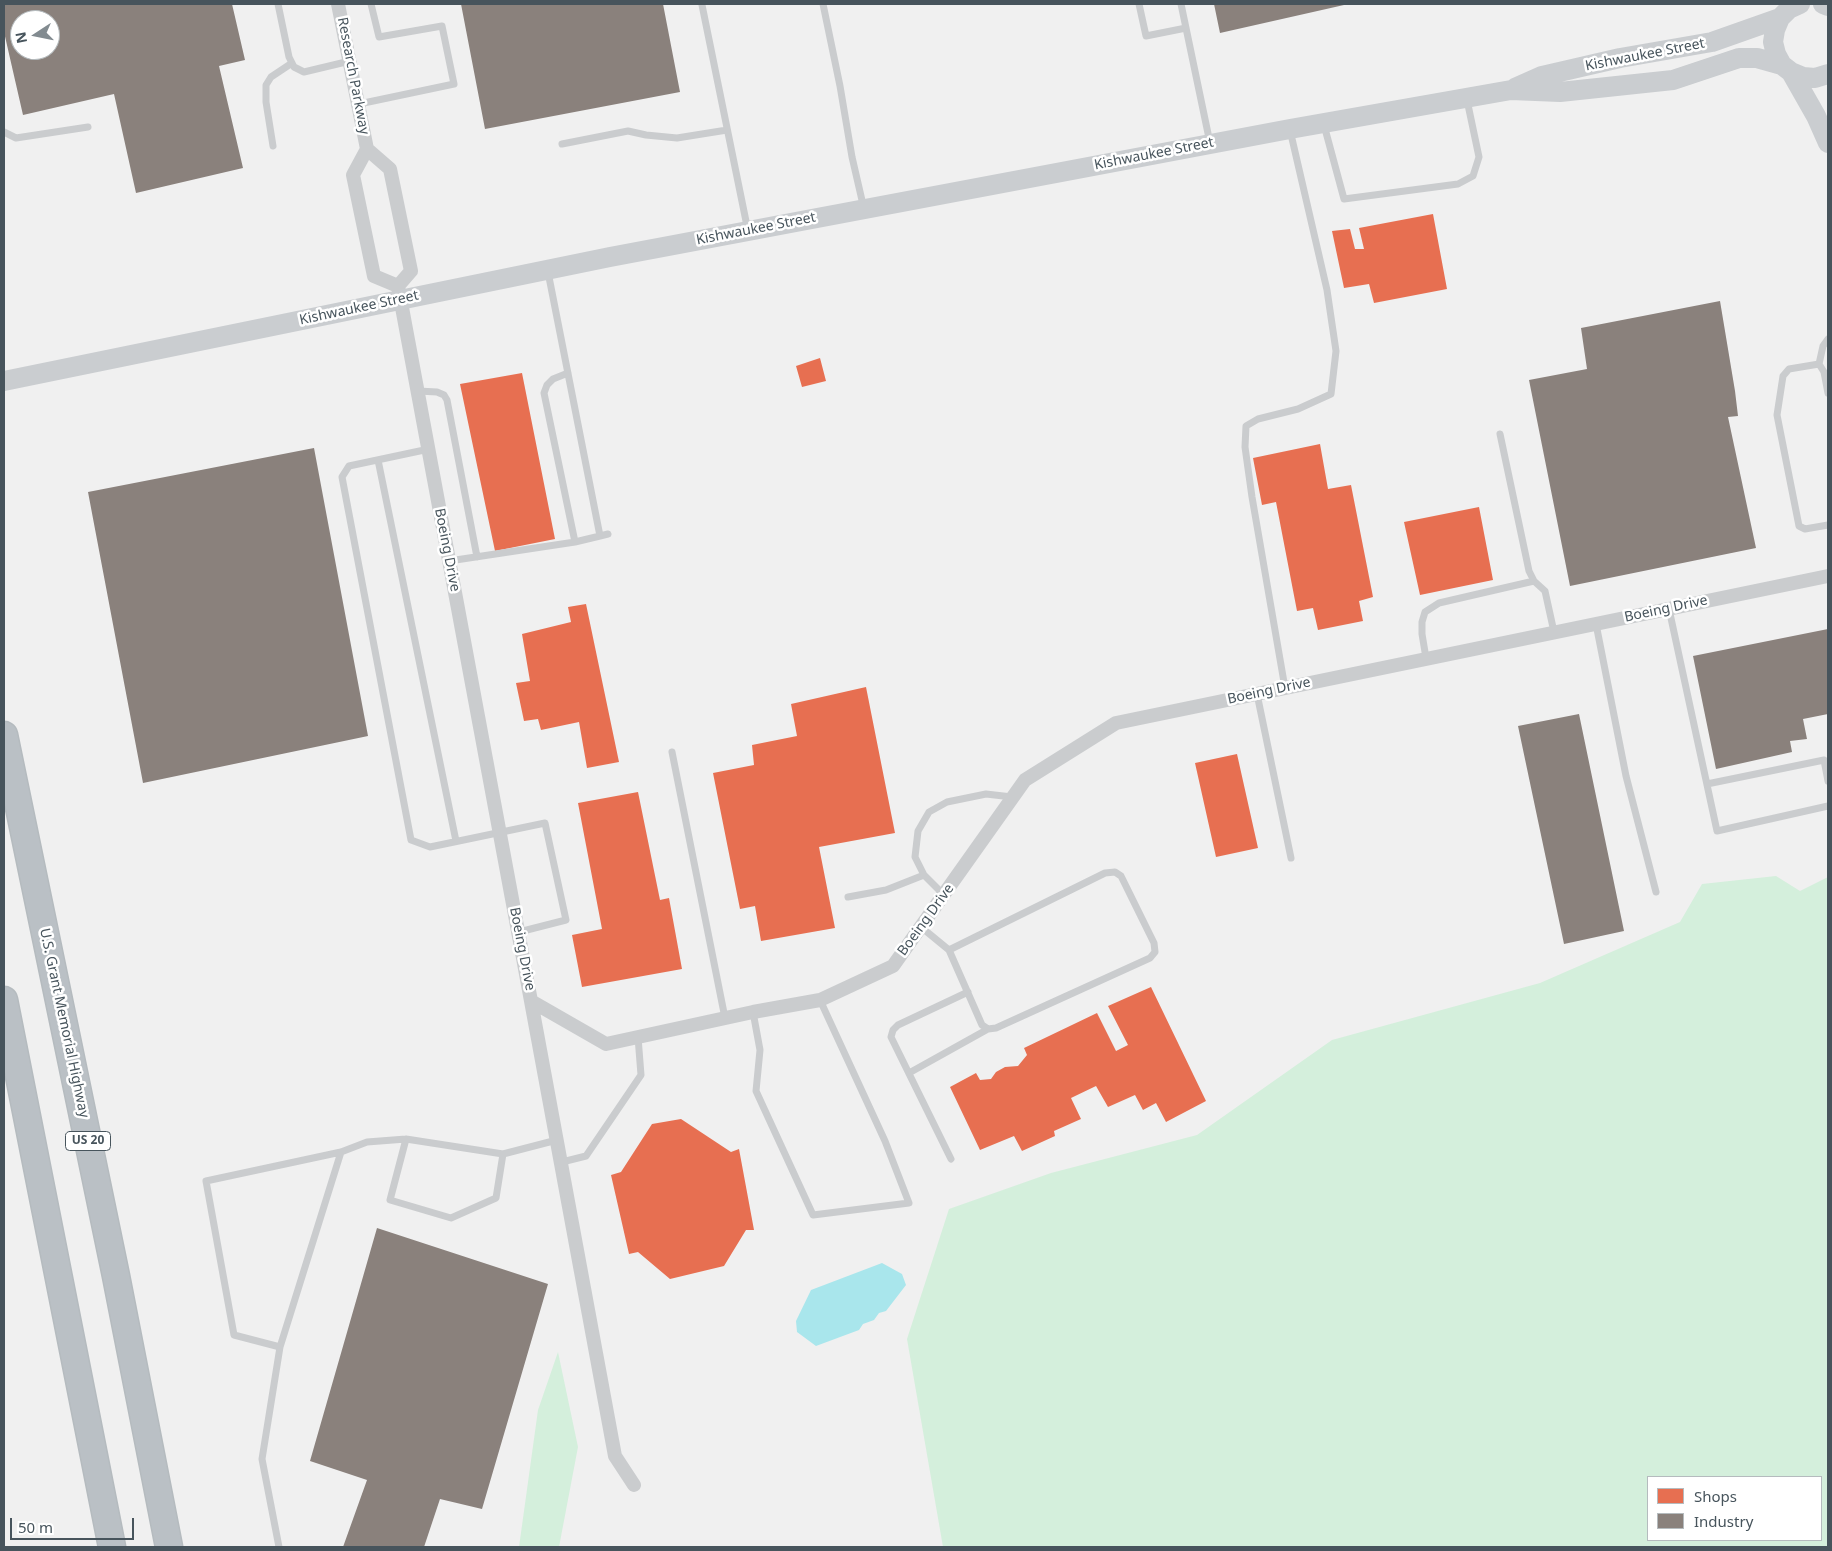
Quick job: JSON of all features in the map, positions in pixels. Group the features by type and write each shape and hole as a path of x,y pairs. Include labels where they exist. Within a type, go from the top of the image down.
{"highway":[{"name":"U.S. Grant Memorial Highway","path":"4,735 116,1276 169,1547"},
{"path":"4,1000 112,1547"}],"street":[{"name":"Research Parkway","path":"338,4 367,149 353,176 374,276 399,292 411,271 390,169 367,149"},
{"path":"1823,4 1828,6"},
{"name":"Kishwaukee Street","path":"1510,90 1542,76 1620,58 1712,42 1789,9"},
{"path":"1789,9 1774,30 1773,42 1776,54 1816,116 1828,143"},
{"name":"Kishwaukee Street","path":"4,381 399,292 547,270 1290,129 1510,90 1560,92 1673,80 1739,58 1757,58 1803,77 1815,78 1828,74"},
{"name":"Boeing Drive","path":"399,292 531,1001 606,1044 753,1012 820,1000 893,966 1025,780 1116,722 1828,576"},
{"path":"531,1001 615,1456 634,1485"}],"lane":[{"path":"278,4 289,57 294,67 304,72 350,61"},
{"path":"359,104 454,84 442,26 379,37 371,4"},
{"path":"823,4 852,157 864,209"},
{"path":"1139,4 1146,36 1186,28"},
{"path":"1180,4 1210,144"},
{"path":"702,5 748,231"},
{"path":"273,146 268,120 266,85 271,78 292,63"},
{"path":"1324,123 1344,199 1458,184 1473,176 1479,157 1466,98"},
{"path":"4,132 16,138 88,127"},
{"path":"1285,688 1244,447 1246,426 1258,419 1298,409 1330,394 1336,351 1326,290 1290,129"},
{"path":"562,144 628,131 646,136 677,138 727,130"},
{"path":"547,270 600,536"},
{"path":"1828,340 1823,346 1819,364 1824,372 1828,393"},
{"path":"1819,364 1789,368 1783,376 1777,415 1799,526 1804,529 1828,525"},
{"path":"568,373 553,379 547,385 544,393 575,542"},
{"path":"418,391 437,392 444,395 448,400 477,557"},
{"path":"1500,434 1530,571 1534,581 1545,591 1554,632"},
{"path":"429,449 348,466 342,477 411,840 430,847 545,823 566,920 519,932"},
{"path":"378,460 456,841"},
{"path":"449,561 575,542 608,534"},
{"path":"1426,658 1422,634 1422,622 1425,612 1439,603 1534,581"},
{"path":"1669,609 1717,831 1828,806"},
{"path":"1596,624 1626,776 1656,892"},
{"path":"1257,694 1291,858"},
{"path":"672,752 725,1018"},
{"path":"1707,784 1824,760 1828,781"},
{"path":"944,894 924,875 915,857 918,831 929,812 947,802 986,794 1013,797"},
{"path":"909,1073 988,1029 996,1028 1150,958 1155,952 1154,943 1121,876 1115,872 1105,873 950,950"},
{"path":"848,897 886,890 924,875"},
{"path":"921,927 950,950 982,1025 988,1029"},
{"path":"951,1159 891,1037 893,1030 898,1025 968,992"},
{"path":"753,1012 760,1050 756,1091 813,1215 909,1203 885,1141 820,1000"},
{"path":"562,1162 586,1156 641,1075 638,1037"},
{"path":"280,1347 234,1335 206,1181 341,1152 367,1142 406,1139 503,1154 558,1140"},
{"path":"406,1139 390,1200 451,1218 496,1198 503,1154"},
{"path":"279,1547 262,1459 280,1347 341,1152"}],"green space":[{"path":"1776,876 1800,891 1828,877 1828,1547 943,1547 907,1339 949,1209 1051,1173 1197,1135 1332,1040 1540,983 1680,922 1702,884"},
{"path":"558,1352 578,1447 559,1547 519,1547 538,1410"}],"water":[{"path":"882,1263 902,1274 906,1285 886,1311 879,1313 874,1320 863,1324 859,1330 816,1346 797,1332 796,1321 811,1290"}],"building: Shops":[{"path":"1433,214 1447,289 1374,303 1369,284 1344,288 1332,231 1350,229 1355,249 1364,249 1359,228"},
{"path":"820,358 826,381 802,387 796,366"},
{"path":"522,373 555,539 495,551 460,384"},
{"path":"1320,444 1328,489 1351,485 1373,597 1359,601 1363,621 1318,630 1313,608 1297,611 1276,502 1262,505 1253,458"},
{"path":"1479,507 1493,580 1420,595 1404,522"},
{"path":"586,604 619,762 587,768 579,722 541,730 538,719 524,721 516,683 530,681 522,634 571,622 568,607"},
{"path":"866,687 895,833 819,847 835,928 761,941 755,906 740,909 713,773 754,765 752,745 797,736 791,704"},
{"path":"1237,754 1258,848 1216,857 1195,763"},
{"path":"638,792 660,900 669,898 682,969 582,987 572,935 602,929 578,803"},
{"path":"1151,987 1206,1101 1166,1122 1156,1103 1143,1110 1135,1095 1108,1107 1096,1086 1071,1098 1081,1119 1054,1131 1055,1136 1022,1151 1014,1136 980,1150 950,1087 976,1073 980,1080 991,1079 996,1072 1005,1067 1018,1066 1027,1055 1024,1048 1097,1013 1116,1051 1128,1045 1108,1006"},
{"path":"681,1119 731,1152 739,1149 754,1230 746,1230 724,1266 670,1279 638,1252 629,1254 611,1175 621,1172 652,1124"}],"building: Industry":[{"path":"4,4 232,4 245,60 219,66 243,168 136,193 114,94 23,115 10,60 60,60 60,10 10,10 10,58 4,32"},
{"path":"461,4 663,4 680,92 485,129"},
{"path":"1214,4 1344,4 1344,5 1220,33"},
{"path":"1720,301 1738,416 1728,417 1756,548 1570,586 1529,380 1587,369 1581,328"},
{"path":"314,448 368,736 143,783 88,492"},
{"path":"1828,629 1828,714 1803,719 1807,739 1790,741 1792,752 1716,769 1693,656"},
{"path":"1579,714 1624,931 1564,944 1518,726"},
{"path":"377,1228 548,1284 482,1509 440,1499 424,1547 343,1547 367,1480 310,1461"}]}
